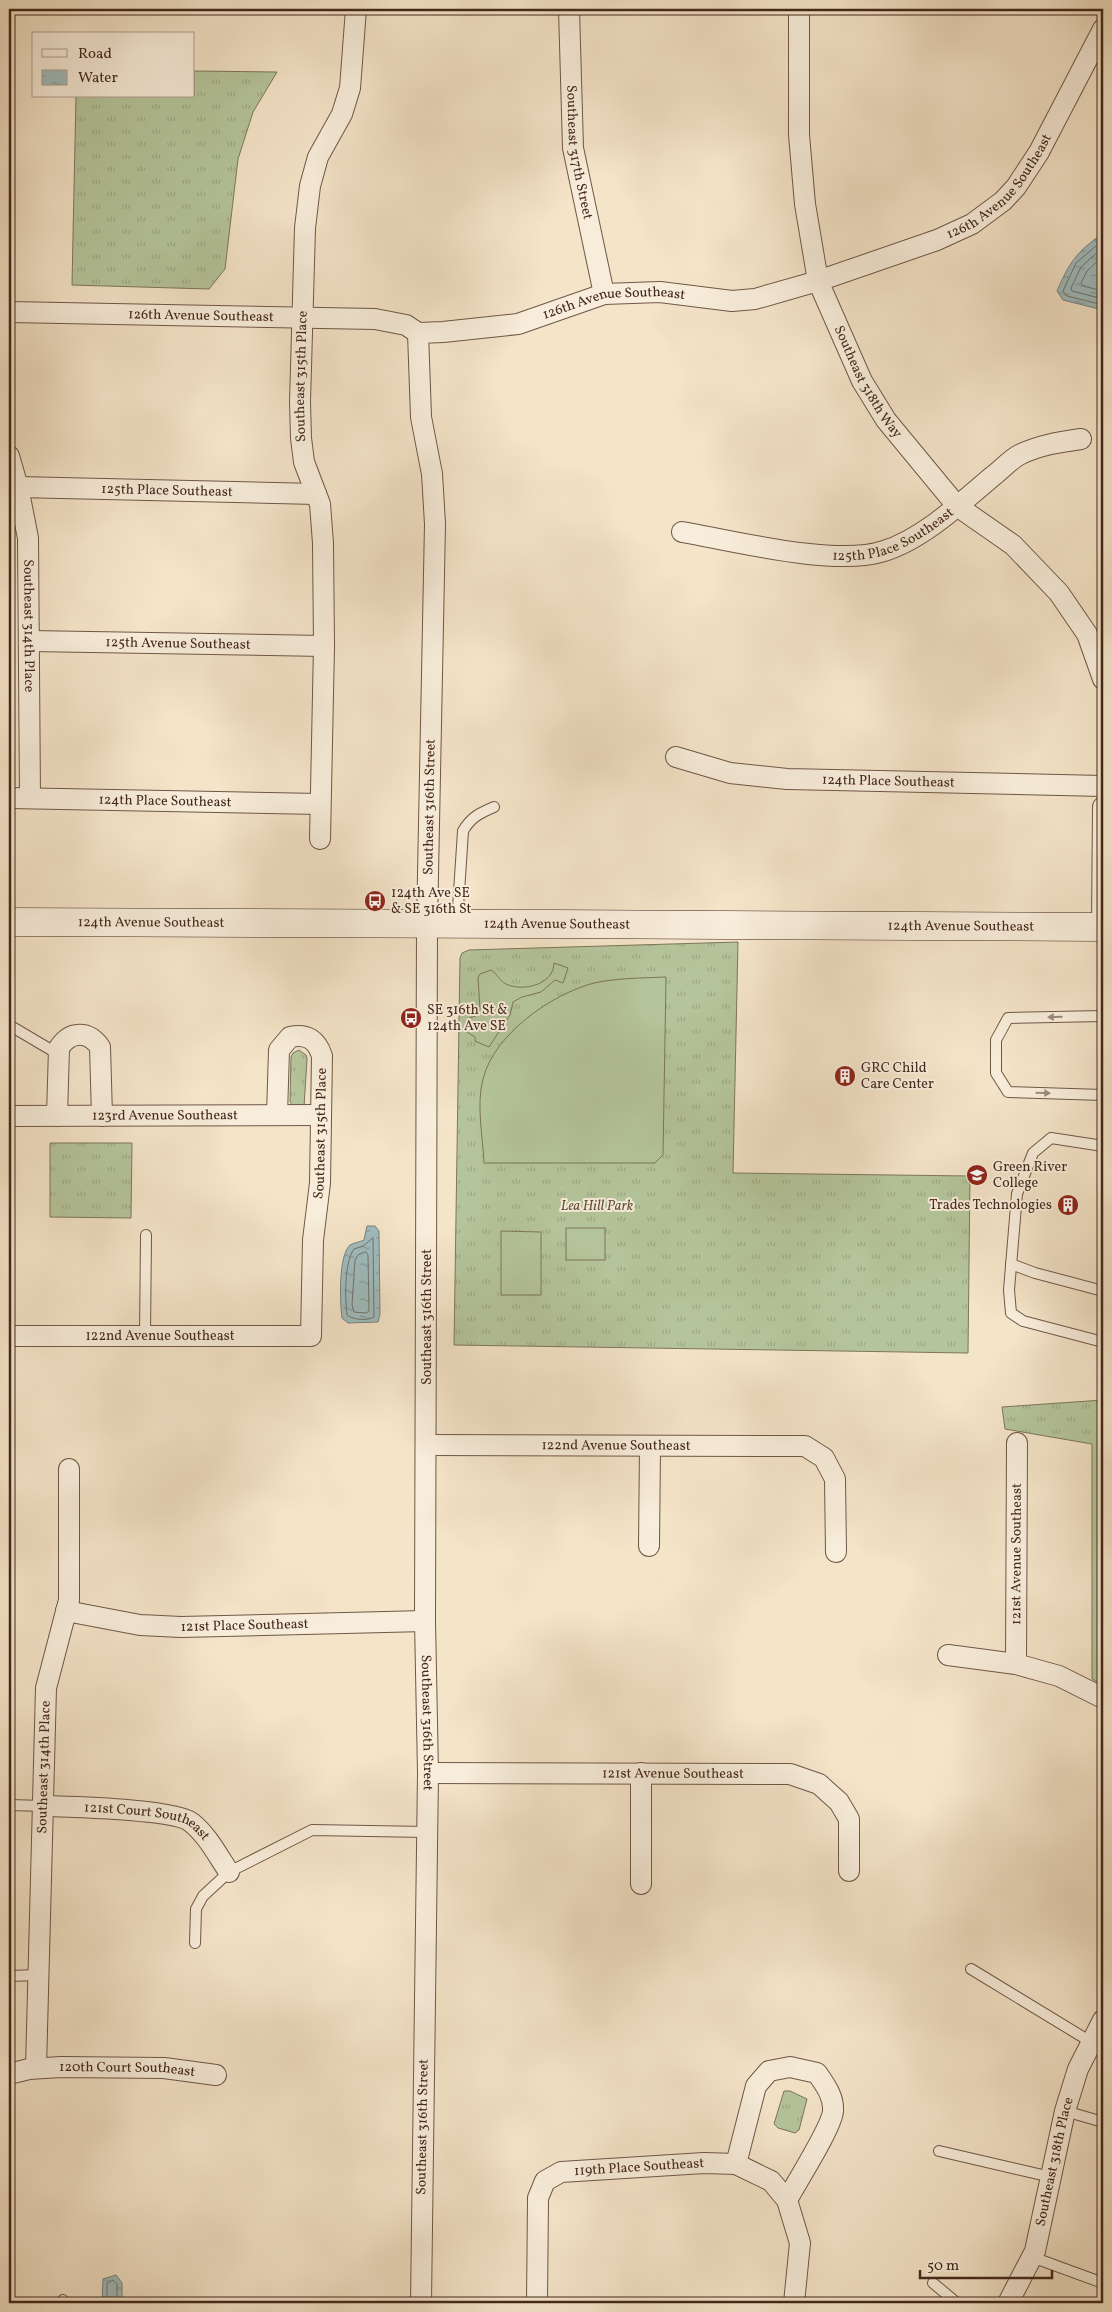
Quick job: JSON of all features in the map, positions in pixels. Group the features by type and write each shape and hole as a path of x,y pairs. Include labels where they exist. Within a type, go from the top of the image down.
{"street":[{"name":"Southeast 315th Place","path":"320,839 324,646 322,543 320,504 304,462 301,438 301,317 305,228 310,186 318,157 342,114 350,88 356,9"},
{"name":"Southeast 317th Street","path":"569,9 573,148 604,294"},
{"name":"Southeast 318th Way","path":"799,9 799,135 805,204 818,281 862,381 881,412 957,506 1013,545 1059,593 1088,634 1103,679"},
{"name":"126th Avenue Southeast","path":"9,312 301,317 391,321 406,326 418,333 472,330 518,324 604,294 660,292 720,300 743,300 767,296 818,281 953,234 972,224 1003,201 1027,172 1103,28"},
{"name":"Southeast 316th Street","path":"418,333 421,417 432,474 435,524 427,924 425,1621 428,1773 421,2303"},
{"name":"125th Place Southeast","path":"682,532 809,553 863,555 882,552 898,546 957,506 1018,456 1044,445 1081,439"},
{"name":"Southeast 314th Place","path":"9,456 18,487 28,538 30,798"},
{"name":"125th Place Southeast","path":"18,487 316,494"},
{"name":"125th Avenue Southeast","path":"30,641 324,646"},
{"name":"124th Place Southeast","path":"676,758 730,773 776,778 1103,786"},
{"name":"124th Place Southeast","path":"9,798 320,804"},
{"path":"1102,926 1103,807"},
{"name":"124th Avenue Southeast","path":"9,922 557,926 764,923 1102,926"},
{"path":"57,1116 58,1054 64,1041 71,1036 79,1034 95,1040 100,1048 102,1056 102,1116"},
{"name":"Southeast 315th Place","path":"277,1116 279,1050 290,1037 298,1035 307,1036 314,1041 322,1056 320,1183 313,1240 311,1336"},
{"name":"123rd Avenue Southeast","path":"9,1116 321,1116"},
{"name":"122nd Avenue Southeast","path":"9,1336 311,1336"},
{"name":"121st Avenue Southeast","path":"1016,1664 1017,1443"},
{"name":"122nd Avenue Southeast","path":"427,1445 806,1446 824,1458 835,1478 836,1552"},
{"path":"649,1546 650,1446"},
{"name":"Southeast 314th Place","path":"36,2068 46,1688 70,1588 70,1469"},
{"name":"121st Place Southeast","path":"66,1611 140,1625 181,1627 425,1621"},
{"path":"948,1655 1016,1664 1059,1676 1103,1698"},
{"name":"121st Avenue Southeast","path":"428,1773 790,1774 819,1784 839,1802 849,1819 849,1871"},
{"path":"641,1773 641,1884"},
{"name":"121st Court Southeast","path":"44,1806 144,1812 180,1817 191,1821 209,1842 229,1872"},
{"name":"Southeast 318th Place","path":"1008,2303 1032,2257 1065,2111 1078,2069 1103,2020"},
{"path":"787,2200 833,2113 830,2092 817,2073 790,2066 769,2071 756,2086 736,2164 771,2182 787,2200 800,2243 794,2303"},
{"name":"120th Court Southeast","path":"9,2074 36,2068 61,2067 164,2068 216,2075"},
{"name":"119th Place Southeast","path":"537,2303 538,2198 545,2181 561,2172 704,2163 736,2164"}],"lane":[{"path":"457,924 463,830 467,823 478,813 494,807"},
{"path":"1103,1016 1008,1018 996,1040 996,1073 1008,1092 1103,1095"},
{"path":"9,1025 58,1054"},
{"path":"1103,1146 1051,1138 1033,1152 1017,1194 1009,1290 1011,1313 1023,1321 1103,1342"},
{"path":"145,1336 146,1235"},
{"path":"1011,1264 1035,1273 1103,1290"},
{"path":"9,1805 44,1806"},
{"path":"195,1943 196,1909 203,1896 229,1872 315,1829 427,1832"},
{"path":"972,1969 1091,2042"},
{"path":"9,1976 38,1975"},
{"path":"1065,2111 1103,2122"},
{"path":"939,2151 1051,2177"},
{"path":"1032,2257 1103,2283"},
{"path":"933,2283 957,2303"}],"green space":[{"path":"195,71 277,72 253,112 238,159 225,269 209,289 72,285 76,98 195,98"},
{"name":"Lea Hill Park","path":"738,942 733,1173 970,1176 968,1353 454,1345 460,958 462,953 469,950"},
{"path":"554,963 568,968 563,983 555,980 541,992 522,997 513,1002 510,1015 489,1047 475,1041 475,1037 467,1032 466,1022 469,1018 476,1016 480,1009 478,978 480,974 491,970 506,984 528,987 536,985 549,977 553,971"},
{"path":"666,977 663,1155 655,1163 484,1163 480,1110 483,1079 489,1062 512,1032 543,1006 578,988 612,980"},
{"path":"299,1050 306,1055 307,1059 304,1107 293,1106 290,1102 291,1057 293,1053"},
{"path":"50,1143 132,1143 131,1218 50,1217"},
{"path":"566,1228 605,1228 605,1260 566,1260"},
{"path":"501,1231 541,1232 541,1295 501,1295"},
{"path":"1103,1400 1103,1685 1092,1679 1092,1444 1005,1429 1002,1407"},
{"path":"784,2091 790,2091 807,2099 799,2130 795,2133 778,2128 774,2124"}],"water":[{"path":"1103,233 1103,310 1063,300 1057,291 1070,265 1086,246"},
{"path":"367,1226 375,1226 379,1231 380,1314 378,1322 348,1323 342,1318 341,1311 340,1291 343,1259 350,1245 364,1240"},
{"path":"116,2275 122,2283 122,2303 102,2303 103,2279"}],"place":[{"name":"124th Ave SE & SE 316th St","path":"375,901"},
{"name":"SE 316th St & 124th Ave SE","path":"411,1018"},
{"name":"GRC Child Care Center","path":"845,1076"},
{"name":"Green River College","path":"977,1175"},
{"name":"Trades Technologies","path":"1068,1205"}]}
